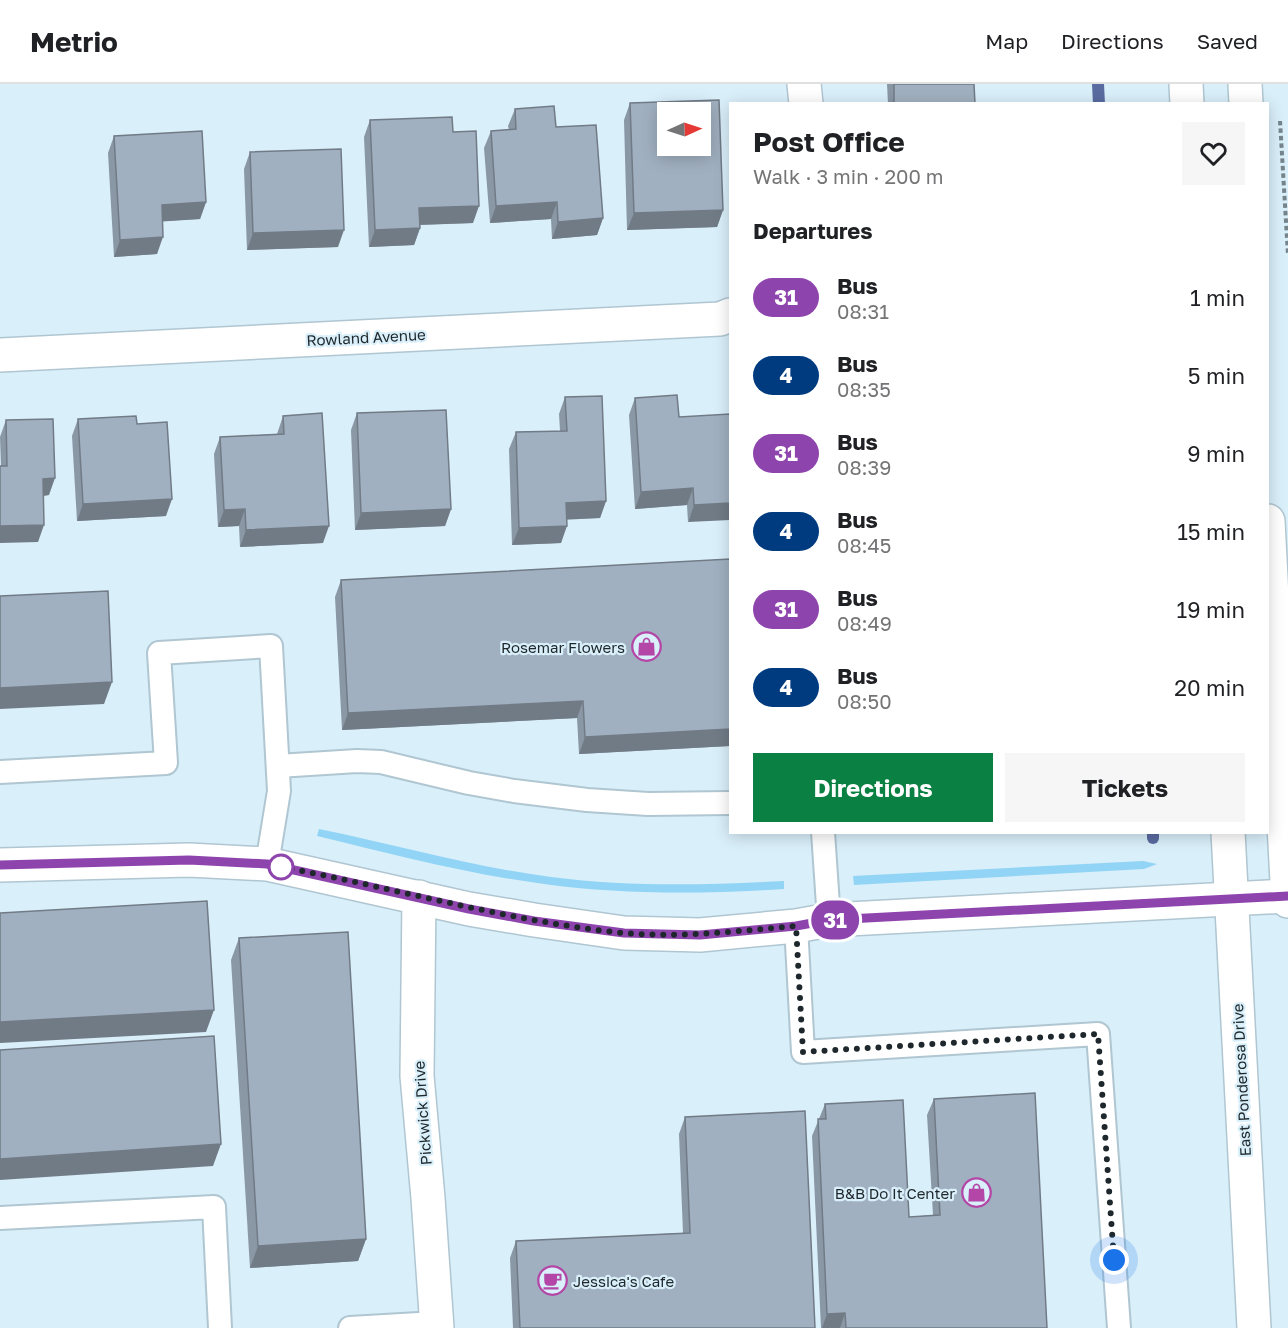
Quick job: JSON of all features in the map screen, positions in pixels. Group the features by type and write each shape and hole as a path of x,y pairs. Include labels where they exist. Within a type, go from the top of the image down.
{"street":[{"path":"804,84 806,102"},
{"path":"1186,84 1187,102"},
{"path":"1245,84 1246,102"},
{"name":"Rowland Avenue","path":"0,355 720,319 729,315"},
{"path":"0,865 189,860 267,864 534,921 624,933 700,935 796,926 829,920 1288,898 1269,540"},
{"name":"East Ponderosa Drive","path":"1228,834 1254,1328"},
{"name":"Pickwick Drive","path":"419,897 417,1076 436,1325"}],"lane":[{"path":"0,772 166,763 159,653 271,646 279,791 267,864"},
{"path":"278,766 368,761 503,789 587,800 648,804 729,802"},
{"path":"823,834 829,920"},
{"path":"796,926 803,1052 1098,1034 1119,1328"},
{"path":"0,1218 214,1207 220,1328"},
{"path":"350,1328 436,1325"}],"path":[{"path":"1280,118 1288,255"}],"shaded area":[{"path":"319,829 464,862 551,877 667,884 784,881 784,889 664,892 574,888 515,880 401,856 317,836"},
{"path":"1143,861 1157,864 1144,869 854,885 853,876"}],"building":[{"path":"894,84 974,84 975,102 894,102"},
{"path":"719,100 723,210 634,213 630,103 657,102 657,156 711,156 711,102 660,102"},
{"path":"554,106 556,127 596,125 603,218 558,222 557,202 496,206 491,131 516,129 515,109"},
{"path":"452,117 453,132 476,131 479,206 419,208 420,228 375,230 370,120"},
{"path":"202,131 206,202 162,205 163,237 120,240 114,136"},
{"path":"341,149 344,230 253,233 250,152"},
{"path":"677,395 679,417 729,414 729,503 694,505 693,488 641,492 635,398"},
{"path":"602,396 606,501 566,503 567,526 519,528 516,432 567,431 565,397"},
{"path":"446,410 451,509 361,513 357,413"},
{"path":"322,413 329,526 246,530 245,509 224,510 220,437 284,434 283,416"},
{"path":"136,416 137,424 167,422 172,499 83,504 78,419"},
{"path":"53,419 55,478 43,479 44,525 0,526 0,466 7,466 6,420"},
{"path":"729,559 729,729 585,737 583,701 348,713 341,580"},
{"path":"108,591 112,682 0,688 0,596"},
{"path":"207,901 214,1010 0,1022 0,913"},
{"path":"348,932 366,1239 258,1246 239,938"},
{"path":"214,1036 221,1144 0,1159 0,1050"},
{"path":"1035,1093 1047,1328 846,1328 845,1313 827,1314 818,1119 826,1119 825,1104 903,1100 909,1217 940,1215 934,1099"},
{"path":"805,1111 815,1328 520,1328 516,1241 690,1233 685,1117"}],"waterway":[{"path":"1098,84 1099,102"}],"bus line":[{"name":"31","path":"0,865 189,860 267,864 469,909 534,921 624,933 700,935 796,926 829,920 1288,896"}],"place":[{"name":"Rosemar Flowers","path":"646,647"},
{"name":"B&B Do It Center","path":"976,1193"},
{"name":"Jessica's Cafe","path":"552,1281"}],"route":[{"path":"281,867 469,909 534,921 624,933 700,935 796,926 803,1052 1098,1034 1114,1260"}]}
